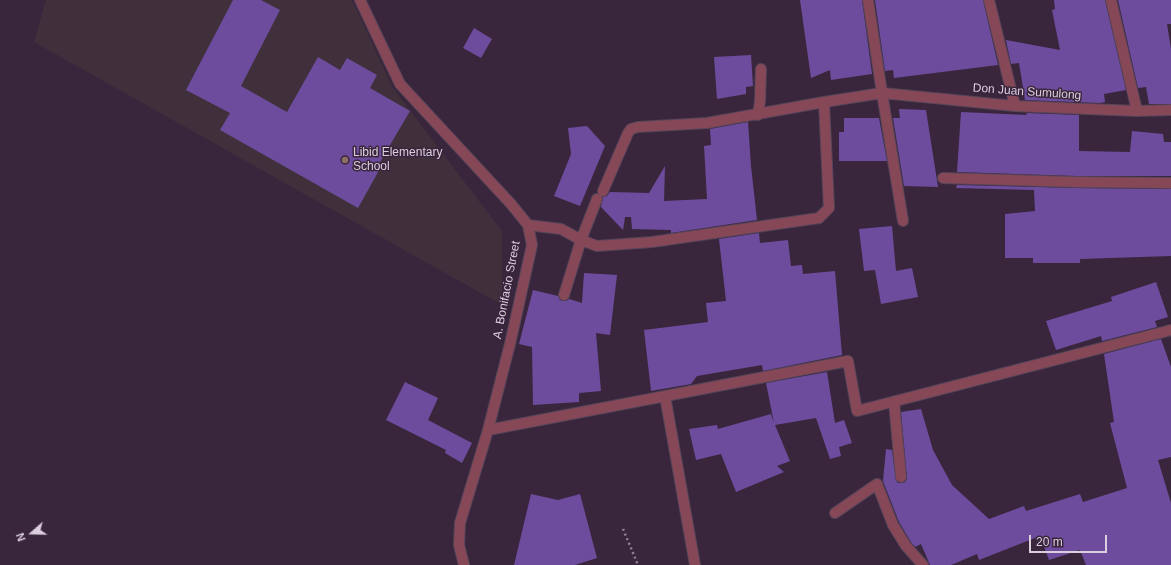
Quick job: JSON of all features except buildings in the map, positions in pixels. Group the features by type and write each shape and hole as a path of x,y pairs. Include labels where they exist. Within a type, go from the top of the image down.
{"street":[{"name":"A. Bonifacio Street","path":"360,0 400,84 511,204 528,225 532,245 510,344 488,430 460,523 459,545 464,565"},
{"path":"868,0 903,221"},
{"path":"989,0 1015,106"},
{"path":"1111,0 1137,111"},
{"path":"758,115 761,70"},
{"name":"Don Juan Sumulong","path":"581,240 631,129 647,126 707,124 824,102 882,93 1015,106 1137,111 1171,110"},
{"path":"528,225 561,229 596,246 652,242 819,218 829,208 824,102"},
{"path":"943,178 1171,183"},
{"path":"564,295 581,240"},
{"path":"488,430 848,361 857,410 894,402 1171,330"},
{"path":"665,396 695,565"},
{"path":"894,402 901,476"},
{"path":"835,513 877,484 893,525 906,546 923,565"}],"path":[{"path":"623,529 638,565"}],"shaded area":[{"name":"Libid Elementary School","path":"46,0 352,0 393,88 502,231 502,305 34,42"}],"place":[{"name":"Libid Elementary School","path":"345,160"}]}
